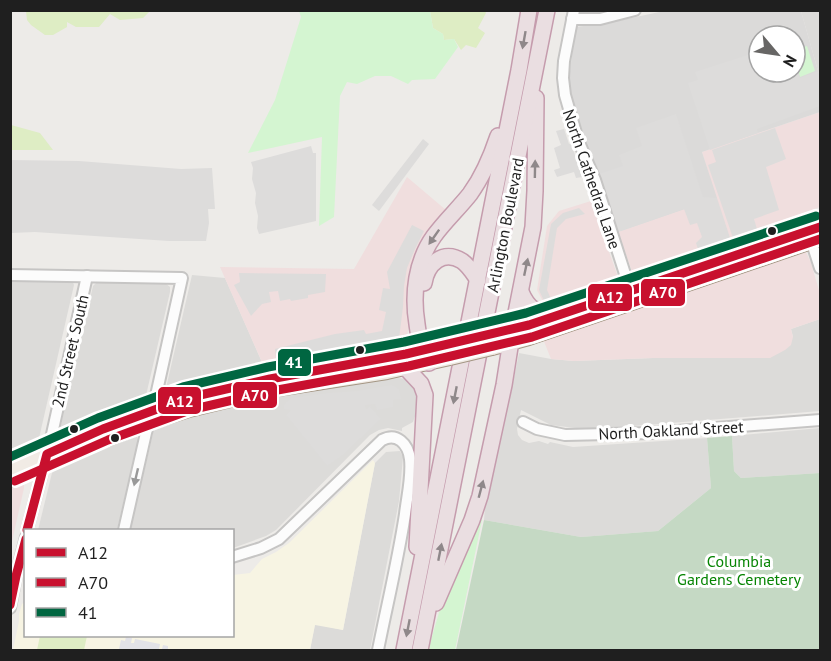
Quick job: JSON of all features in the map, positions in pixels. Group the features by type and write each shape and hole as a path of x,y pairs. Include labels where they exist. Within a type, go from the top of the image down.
{"highway":[{"name":"Arlington Boulevard","path":"404,651 529,10"},
{"name":"Arlington Boulevard","path":"420,651 547,10"},
{"path":"543,31 555,10"},
{"path":"423,635 480,496 504,385 534,218 536,65"},
{"path":"427,354 416,316 416,283 421,262 434,236 469,195 486,167 519,70"},
{"path":"427,354 423,308 425,279 430,266 436,260 444,257 457,259 468,266 478,280"},
{"path":"521,292 524,300 532,309 556,316"},
{"path":"406,368 421,384 425,395 417,535 417,587"}],"main road":[{"path":"10,470 45,460 151,417 187,398 353,371 427,354 453,343 495,333 530,338 632,297 815,235"},
{"path":"353,371 406,368 427,354 450,358 492,348 556,316 632,297"},
{"path":"10,480 45,460"}],"street":[{"path":"573,15 600,19 635,10"},
{"name":"North Cathedral Lane","path":"573,15 564,61 565,95 578,141 595,180 632,297"},
{"path":"815,235 820,268"},
{"path":"10,275 182,278 124,529"},
{"name":"2nd Street South","path":"28,529 87,276"},
{"name":"North Oakland Street","path":"523,422 537,429 565,435 652,433 820,420"},
{"path":"234,556 261,548 279,539 382,440 387,437 399,439 409,452 410,465 401,537 378,651"},
{"path":"10,608 12,586 24,544"}],"shaded area":[{"path":"664,11 801,11 805,24 747,24 747,84 807,84 807,32 820,78 820,112 702,152 717,198 618,232 568,89 575,27 608,23"},
{"path":"801,11 820,11 820,78 807,32 807,24 805,24"},
{"path":"747,55 747,84 807,84 807,75 818,71 820,106 757,129 758,133 710,150 688,83 698,80 695,72"},
{"path":"820,112 820,207 730,239 733,247 635,280 618,232 716,198 702,152"},
{"path":"676,114 703,197 717,198 733,247 701,258 696,243 702,237 697,223 690,225 684,209 618,232 599,174 623,166 619,155 642,146 636,128"},
{"path":"775,128 786,159 766,167 779,210 754,219 757,229 733,238 708,165 716,162 712,150"},
{"path":"564,129 582,177 576,178 574,172 557,177 554,170 560,168 554,148 561,145 556,131"},
{"path":"423,139 429,144 379,211 372,205"},
{"path":"311,146 313,153 316,153 316,221 259,234 251,162"},
{"path":"10,160 79,161 181,169 212,168 215,209 208,209 209,223 206,241 169,241 35,232 11,233"},
{"path":"407,177 446,210 421,243 410,268 406,307 409,326 405,345 264,373 261,360 220,267 354,269"},
{"path":"591,201 618,277 615,287 547,309 537,290 547,226 559,211"},
{"path":"579,208 585,214 566,219 557,228 547,290 551,299 544,301 539,290 551,224 563,213"},
{"path":"412,225 424,231 407,268 399,339 395,343 277,368 275,349 335,334 364,330 366,334 382,331 386,312 379,310 383,288 390,289 387,272"},
{"path":"806,252 820,294 820,319 791,329 793,337 791,345 770,358 574,361 551,359 543,339"},
{"path":"239,273 326,274 325,292 308,295 308,298 280,301 278,291 269,292 271,302 262,304 251,316 234,285 240,282"},
{"path":"192,275 225,278 261,360 264,373 172,396 166,388"},
{"path":"11,279 72,280 74,285 37,447 35,451 11,461"},
{"path":"97,282 165,283 170,287 170,292 142,407 68,437 60,429 93,286"},
{"path":"820,319 820,411 583,429 551,425 521,410 518,435 529,443 539,441 548,444 550,442 573,447 707,438 711,488 658,531 581,537 484,520 486,496 519,353 574,361 653,358 793,337 791,329"},
{"path":"398,378 407,379 418,392 413,422 402,428 402,431 388,428 370,435 276,530 266,536 234,548 234,529 130,529 154,429 193,415 285,394"},
{"path":"392,385 399,389 401,399 393,400 393,407 377,410 375,404 365,405 366,409 370,406 381,419 343,455 327,466 286,415 291,410 284,409 284,405 291,398"},
{"path":"820,428 820,473 741,478 734,471 732,436"},
{"path":"137,436 138,441 117,529 38,529 54,470"},
{"path":"400,451 403,457 399,501 370,650 310,650 315,624 343,630 375,463 386,452"},
{"path":"373,460 375,463 343,630 315,625 310,650 13,650 19,614 24,603 24,637 234,637 234,575 250,573 262,559 289,543"},
{"path":"24,485 24,488 11,546 11,489"},
{"path":"126,637 132,638 131,643 134,643 135,639 160,644 159,649 162,649 163,645 168,646 168,650 119,649 121,640 125,641"}],"green space":[{"path":"26,10 150,11 143,18 120,20 110,14 99,27 76,27 67,22 67,27 53,35 45,35 27,20"},
{"path":"468,10 470,12 485,11 478,28 485,33 476,48 466,45 461,50 454,39 444,40 443,34 433,28 430,11"},
{"path":"299,11 430,11 433,28 443,34 444,40 454,39 458,47 435,79 412,80 408,84 391,76 375,76 357,84 347,82 340,96 334,217 319,226 322,137 248,153 275,100 301,17"},
{"path":"807,46 815,71 807,74"},
{"path":"11,125 40,133 53,150 11,150"},
{"name":"Columbia Gardens Cemetery","path":"732,436 734,471 741,478 820,473 820,650 456,650 484,520 581,537 658,531 711,488 707,438"},
{"path":"475,518 482,520 455,650 428,650 443,599"},
{"path":"40,637 87,637 84,650 37,650"}],"transit line":[{"name":"41","path":"10,457 98,418 183,387 268,367 404,342 526,313 816,216"},
{"name":"A12","path":"27,529 47,454 103,429 187,398 270,379 406,354 529,325 820,227"},
{"name":"A70","path":"15,481 108,440 190,410 272,391 409,366 532,337 820,239"},
{"name":"A12","path":"10,605 24,546"}]}
